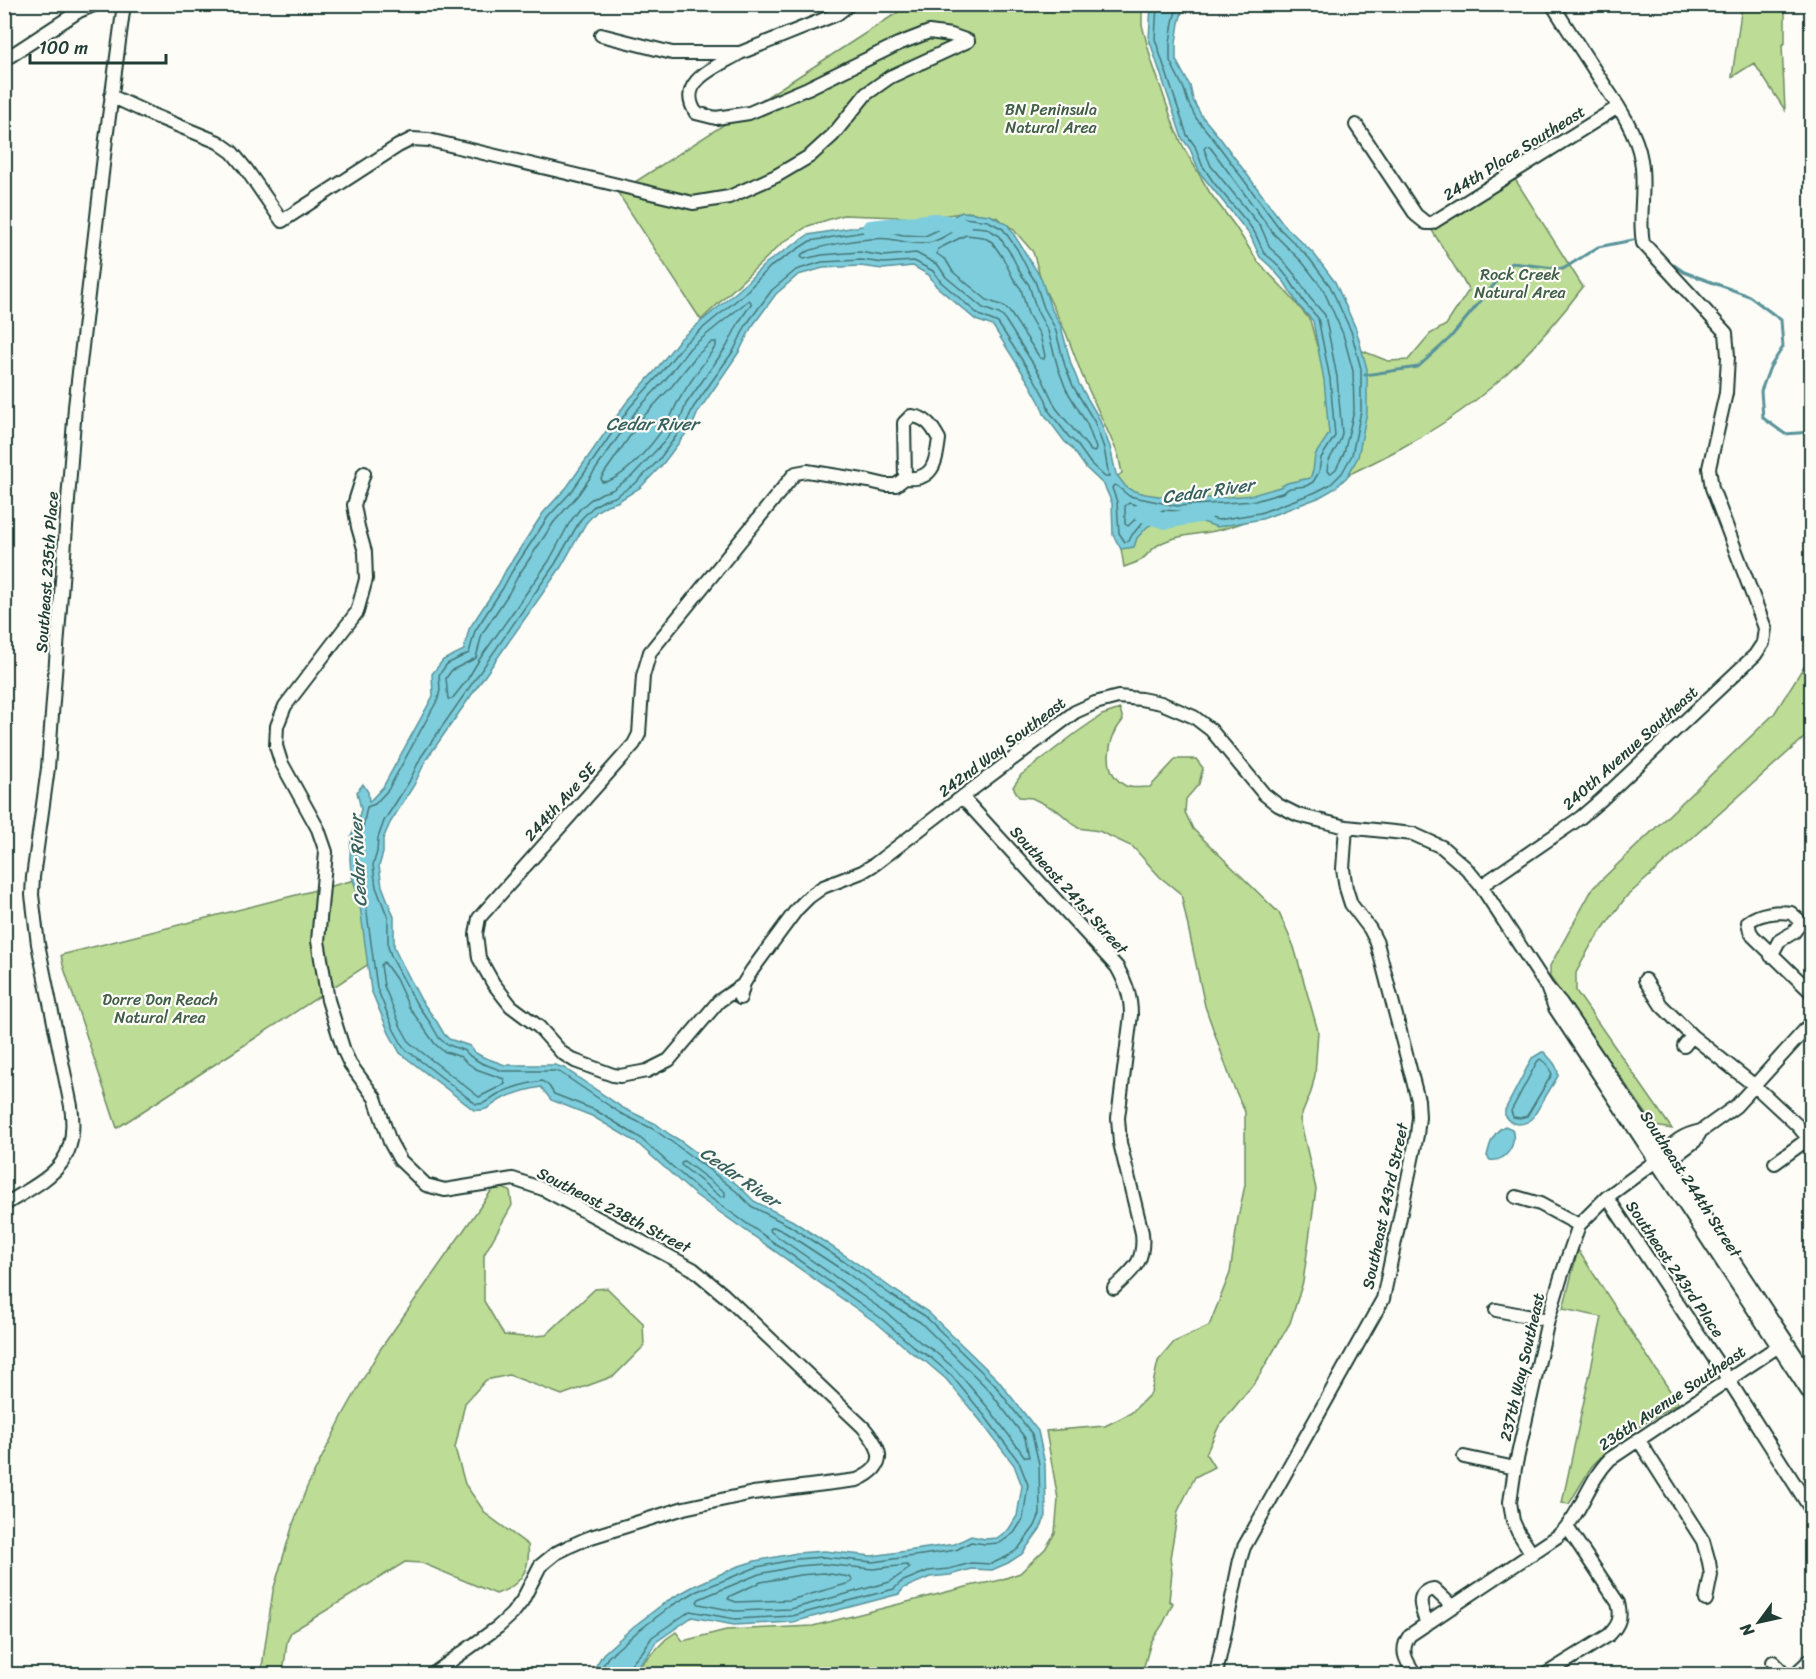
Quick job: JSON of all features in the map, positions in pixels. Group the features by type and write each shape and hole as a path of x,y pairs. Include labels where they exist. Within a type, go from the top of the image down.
{"street":[{"path":"4,60 79,11 96,4"},
{"name":"Southeast 235th Place","path":"4,1205 55,1171 70,1150 74,1130 38,944 32,895 48,768 75,407 111,96 124,4"},
{"path":"111,96 218,142 232,152 282,221 412,139 429,140 693,203 729,196 776,176 810,156 833,135 866,94 891,77 968,41 951,35 928,32 749,113 716,118 696,113 690,103 690,88 696,80 740,53 837,14 850,4"},
{"path":"1552,4 1618,106"},
{"path":"601,35 672,53 740,53"},
{"name":"244th Place Southeast","path":"1356,125 1416,215 1426,223 1437,221 1618,106"},
{"name":"240th Avenue Southeast","path":"1481,886 1580,818 1755,655 1763,643 1765,628 1712,488 1708,468 1726,393 1728,356 1726,333 1643,243 1640,228 1644,182 1641,157 1618,106"},
{"name":"244th Ave SE","path":"743,985 719,1001 669,1060 647,1071 620,1076 613,1075 574,1061 562,1053 539,1027 511,1006 493,983 479,958 476,934 479,918 634,744 639,734 643,676 650,652 792,477 796,473 807,471 886,485 896,484 905,478 924,477 931,470 938,451 939,439 926,420 919,416 911,416 904,423 905,478"},
{"name":"Southeast 238th Street","path":"364,473 354,505 366,561 366,579 357,612 285,706 277,726 276,746 281,762 318,829 326,852 318,941 328,1000 344,1051 350,1064 375,1098 390,1142 400,1160 426,1185 445,1190 513,1179 543,1189 693,1269 724,1295 863,1427 879,1448 876,1467 869,1475 857,1480 753,1493 684,1508 588,1538 556,1553 540,1566 522,1601 512,1614 433,1674"},
{"name":"242nd Way Southeast","path":"740,998 743,985 754,966 797,909 809,897 823,887 862,872 875,864 1075,712 1095,703 1118,697 1161,703 1181,710 1200,722 1210,730 1264,794 1278,805 1298,815 1346,827 1413,834 1425,838"},
{"name":"Southeast 241st Street","path":"962,796 1117,967 1131,998 1131,1015 1118,1118 1120,1143 1142,1233 1143,1247 1136,1267 1114,1288"},
{"name":"Southeast 243rd Street","path":"1216,1674 1244,1547 1383,1299 1417,1135 1418,1100 1382,962 1370,928 1351,904 1346,888 1343,869 1346,827"},
{"name":"Southeast 244th Street","path":"1425,838 1452,855 1481,886 1547,987 1568,1012 1782,1344 1812,1398"},
{"path":"1771,956 1812,993"},
{"path":"1645,981 1688,1041 1755,1086 1797,1125 1810,1141 1775,1163"},
{"name":"237th Way Southeast","path":"1532,1554 1513,1521 1510,1502 1515,1468 1548,1320 1579,1225 1607,1197 1661,1158 1675,1156 1695,1141 1701,1131 1736,1106 1812,1022"},
{"path":"1516,1197 1540,1204 1579,1225"},
{"name":"Southeast 243rd Place","path":"1607,1197 1728,1379 1812,1511"},
{"path":"1496,1310 1548,1320"},
{"name":"Southeast 244th Street","path":"1782,1344 1812,1380"},
{"name":"236th Avenue Southeast","path":"1415,1674 1406,1661 1404,1653 1406,1640 1410,1635 1532,1554 1568,1527 1600,1469 1610,1459 1782,1344"},
{"path":"1638,1439 1703,1541 1711,1575 1706,1600"},
{"path":"1464,1457 1515,1468"},
{"path":"1546,1674 1615,1629 1620,1618 1618,1603 1568,1527"},
{"path":"1427,1624 1421,1599 1428,1590 1434,1589 1453,1607"},
{"path":"1796,1674 1812,1658"},
{"path":"1773,1662 1785,1674"}],"green space":[{"name":"BN Peninsula Natural Area","path":"909,5 1142,5 1142,25 1151,59 1175,129 1185,150 1210,193 1258,262 1310,320 1317,346 1330,338 1388,361 1408,360 1430,334 1446,325 1469,290 1428,224 1510,171 1583,287 1547,332 1506,374 1477,399 1421,437 1361,469 1272,511 1223,529 1166,541 1155,547 1141,560 1124,567 1110,481 1122,473 1118,454 1082,375 1066,333 1043,286 1033,252 1013,229 996,217 968,212 927,218 843,215 808,226 781,244 701,320 618,193"},
{"path":"1742,5 1785,5 1785,43 1782,45 1785,110 1754,63 1732,77"},
{"path":"1811,655 1811,729 1804,738 1626,897 1591,945 1576,973 1576,991 1672,1129 1655,1126 1550,977 1550,966 1593,888 1774,714"},
{"path":"1120,709 1123,720 1113,736 1109,754 1112,772 1126,786 1150,787 1176,759 1196,759 1203,768 1199,784 1186,799 1185,812 1193,829 1279,913 1294,947 1318,1031 1315,1075 1300,1119 1316,1189 1303,1282 1290,1323 1256,1381 1219,1426 1206,1454 1214,1467 1195,1477 1178,1511 1170,1558 1172,1572 1169,1601 1173,1603 1151,1642 1144,1666 1138,1674 632,1674 666,1639 676,1632 683,1641 726,1630 813,1626 997,1581 1020,1573 1045,1549 1055,1533 1058,1499 1046,1431 1105,1426 1131,1413 1151,1393 1158,1361 1174,1342 1209,1326 1230,1273 1245,1185 1245,1112 1232,1083 1205,1006 1181,894 1160,877 1133,847 1099,831 1078,828 1058,811 1032,798 1019,797 1013,787 1021,775 1076,733 1102,715"},
{"name":"Dorre Don Reach Natural Area","path":"355,880 360,897 369,964 117,1128 61,955"},
{"path":"502,1188 510,1191 512,1205 484,1255 484,1301 504,1335 525,1337 546,1335 595,1289 607,1288 643,1323 644,1346 614,1376 562,1395 509,1375 486,1380 465,1403 455,1448 465,1484 486,1514 528,1545 526,1569 517,1582 496,1594 422,1563 405,1562 291,1632 287,1642 283,1674 261,1674 273,1591 293,1524 307,1487 343,1415 379,1351 492,1190"},
{"path":"1578,1250 1678,1403 1619,1439 1592,1466 1569,1504 1562,1503 1602,1317 1563,1309"}],"water":[{"path":"1151,5 1184,5 1176,43 1176,60 1190,86 1193,100 1201,115 1285,226 1314,254 1335,282 1356,329 1367,369 1367,412 1358,457 1347,477 1334,489 1318,498 1262,519 1217,527 1191,518 1165,516 1147,527 1137,538 1134,547 1121,549 1113,535 1112,503 1104,485 1086,468 1044,414 1029,383 993,326 976,320 936,286 929,275 913,266 883,269 860,266 823,268 798,275 776,294 751,328 739,352 698,412 693,424 662,465 641,487 597,511 586,523 561,567 426,760 383,839 383,853 379,866 382,886 394,917 394,946 421,1000 449,1039 470,1046 474,1052 483,1057 505,1065 555,1065 564,1068 623,1108 656,1124 716,1167 754,1201 793,1221 928,1312 998,1380 1038,1431 1045,1464 1046,1516 1040,1529 1022,1554 1008,1563 992,1570 971,1569 950,1575 930,1577 904,1588 899,1594 793,1622 734,1625 692,1617 656,1642 648,1655 630,1674 591,1674 603,1654 667,1601 736,1567 797,1553 824,1551 872,1556 955,1544 971,1536 985,1539 997,1538 1009,1529 1017,1516 1022,1486 1014,1465 946,1379 878,1324 694,1194 636,1142 592,1116 551,1100 541,1087 509,1096 487,1109 474,1110 400,1053 371,990 359,898 351,873 351,836 357,825 361,809 357,792 363,784 368,792 369,802 383,787 433,696 432,674 443,660 464,650 469,629 543,513 567,487 626,403 680,339 740,289 766,263 808,235 862,226 890,225 903,229 925,230 962,212 990,215 1008,225 1041,278 1050,306 1061,326 1079,384 1099,418 1110,447 1116,474 1126,487 1145,494 1178,499 1230,497 1253,495 1310,478 1315,455 1329,434 1324,380 1313,321 1299,306 1285,283 1260,257 1250,235 1200,173 1190,149 1182,138 1149,39"},
{"path":"1542,1052 1554,1063 1558,1076 1532,1119 1521,1124 1510,1122 1505,1116 1505,1110 1532,1058"},
{"path":"1505,1126 1512,1129 1512,1146 1506,1155 1490,1160 1487,1156 1491,1142 1498,1131"}],"waterway":[{"name":"Cedar River","path":"870,228 935,221 963,226"},
{"path":"1365,375 1418,367 1450,338 1512,263 1563,269 1598,247 1633,240"},
{"path":"1674,265 1684,272 1749,296 1781,320 1783,347 1770,367 1761,391 1763,418 1785,434 1811,432"},
{"name":"Cedar River","path":"1140,512 1166,521 1205,514"}],"park label":[{"name":"Rock Creek Natural Area","path":"1520,283"}]}
